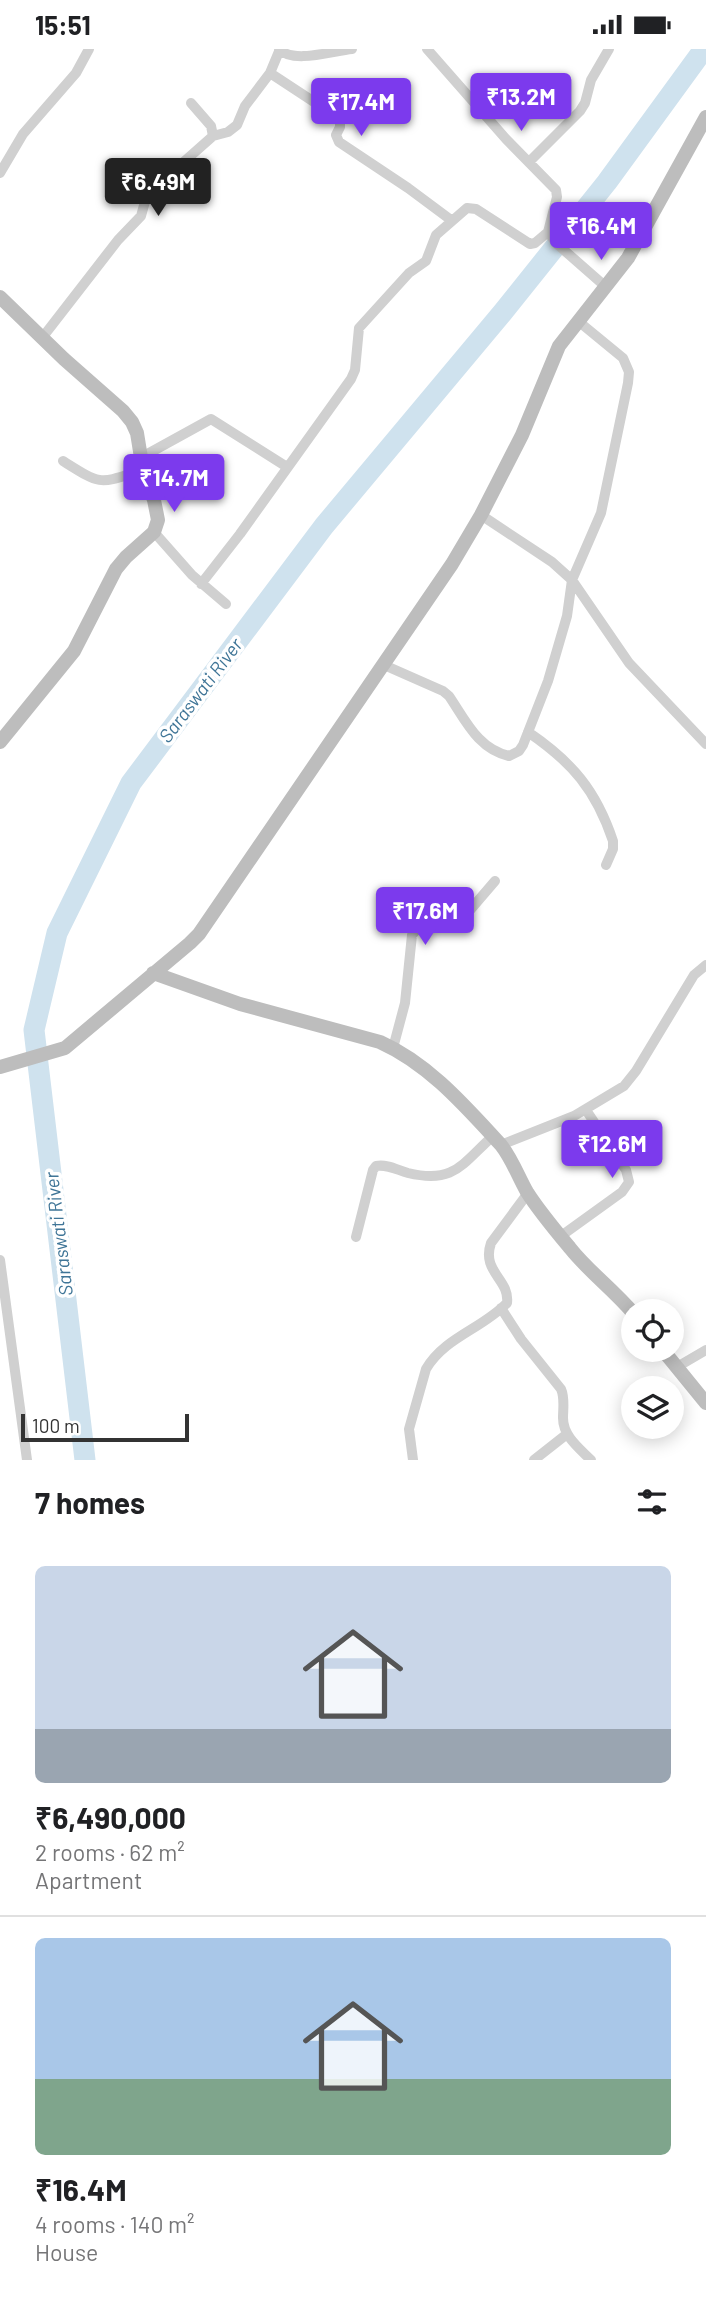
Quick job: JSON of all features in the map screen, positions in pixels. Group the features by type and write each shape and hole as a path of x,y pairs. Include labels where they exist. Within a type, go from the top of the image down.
{"street":[{"path":"0,173 23,134 76,73 89,49"},
{"path":"42,338 112,247 141,216 146,198 152,190 213,136 228,132 237,125 245,106 270,73 280,49 290,57 297,57 352,49"},
{"path":"201,584 228,551 354,375 359,328 408,273 426,261 436,235 463,209 471,208 525,242 534,243 548,232 557,197 556,190 506,139 428,49"},
{"path":"529,162 580,111 591,80 609,49"},
{"path":"270,73 340,119 341,127 336,135 339,142 451,220"},
{"path":"191,103 211,125 213,136"},
{"path":"3,1066 57,1052 74,1041 199,934 452,564 481,515 522,435 559,346 628,258 706,117"},
{"path":"548,232 557,244 606,287"},
{"path":"0,297 123,411 137,433 142,463 158,520 154,532 121,562 74,651 0,742"},
{"path":"384,665 450,696 480,741 496,753 514,755 523,745 548,681 567,616 572,580 601,513 629,372 623,358 578,321"},
{"path":"63,461 91,479 102,482 142,463 211,419 287,467"},
{"path":"481,515 552,562 572,580 629,663 706,744"},
{"path":"154,532 201,584 226,604"},
{"path":"528,732 556,752 585,783 613,841 613,849 606,866"},
{"path":"393,1048 404,1003 412,935 418,928 466,916 495,881"},
{"path":"356,1237 376,1166 388,1166 428,1177 441,1176 456,1169 497,1140 586,1110 624,1086 631,1079 694,975 706,965"},
{"path":"153,973 240,1003 365,1037 393,1048 415,1062 438,1080 497,1140 509,1156 528,1193 561,1236 584,1265 622,1299"},
{"path":"561,1236 622,1192 629,1182 626,1170 586,1110"},
{"path":"413,1460 409,1429 426,1369 448,1344 507,1303 508,1298 490,1266 488,1251 528,1193"},
{"path":"0,1260 27,1460"},
{"path":"501,1308 521,1339 561,1389 564,1395 564,1427 567,1434 591,1460"},
{"path":"677,1367 706,1349"},
{"path":"673,1362 706,1403"},
{"path":"534,1460 567,1434"}],"waterway":[{"name":"Saraswati River","path":"85,1460 34,1030 57,933 131,783 324,526 503,312 607,182 704,49"}]}
